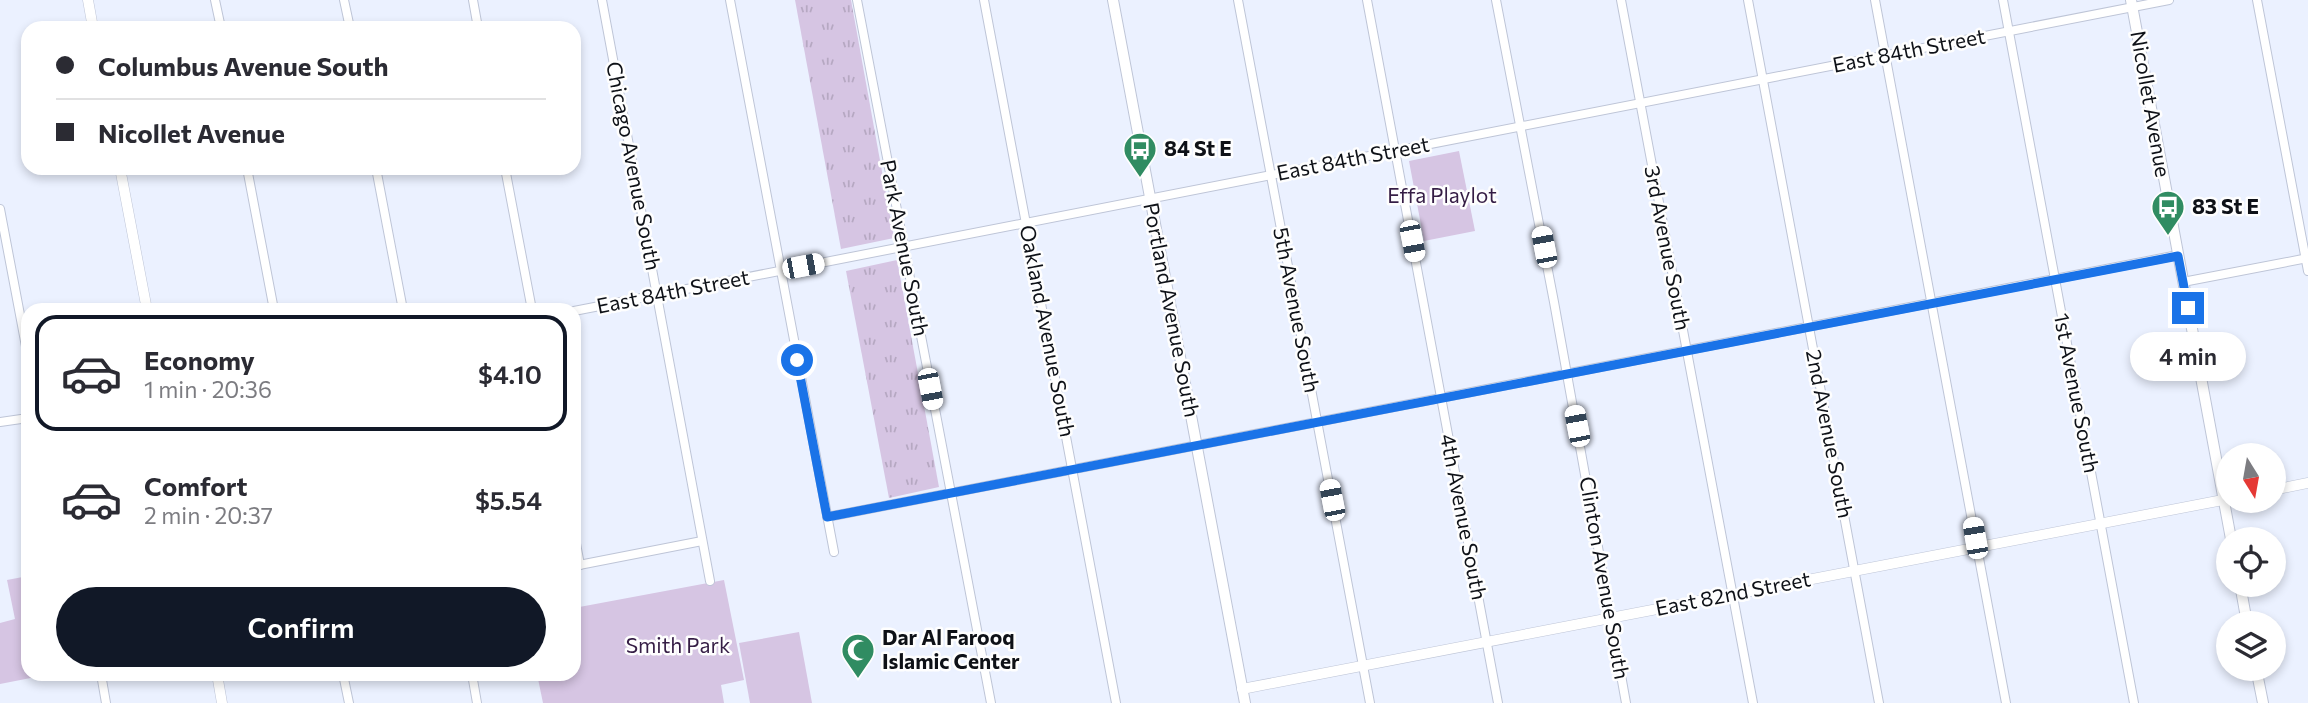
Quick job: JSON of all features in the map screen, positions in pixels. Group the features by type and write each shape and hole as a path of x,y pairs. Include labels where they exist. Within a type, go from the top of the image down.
{"main road":[{"name":"Portland Avenue South","path":"1113,0 1245,703"},
{"name":"Nicollet Avenue","path":"2131,4 2216,449"},
{"path":"2259,681 2263,703"}],"street":[{"path":"88,0 92,21"},
{"path":"215,0 220,21"},
{"path":"344,0 348,21"},
{"path":"473,0 477,21"},
{"name":"Chicago Avenue South","path":"603,0 710,581"},
{"path":"730,0 834,552"},
{"name":"Park Avenue South","path":"857,0 990,703"},
{"name":"Oakland Avenue South","path":"984,0 1116,703"},
{"name":"5th Avenue South","path":"1238,0 1370,703"},
{"name":"4th Avenue South","path":"1367,0 1498,703"},
{"name":"Clinton Avenue South","path":"1496,0 1613,618 1626,703"},
{"name":"3rd Avenue South","path":"1621,0 1753,703"},
{"name":"2nd Avenue South","path":"1748,0 1879,703"},
{"path":"1875,0 2007,703"},
{"name":"1st Avenue South","path":"2003,0 2134,703"},
{"name":"East 84th Street","path":"581,310 2009,31 2131,4 2169,0"},
{"path":"2257,0 2308,271"},
{"path":"121,175 146,303"},
{"path":"248,175 273,303"},
{"path":"377,175 402,303"},
{"path":"506,175 531,303"},
{"path":"0,209 21,320"},
{"path":"827,517 2178,256"},
{"path":"2183,282 2307,258"},
{"path":"0,422 21,419"},
{"path":"2286,487 2308,483"},
{"name":"East 82nd Street","path":"1242,689 2216,501"},
{"path":"581,565 702,541"},
{"path":"102,681 106,703"},
{"path":"218,681 222,703"},
{"path":"344,681 349,703"},
{"path":"473,681 477,703"}],"green space":[{"path":"795,0 851,0 894,238 841,249"},
{"name":"Effa Playlot","path":"1459,151 1475,231 1424,241 1409,161"},
{"path":"897,260 939,487 889,498 846,271"},
{"path":"21,577 21,680 0,684 0,623 15,619 7,580"},
{"name":"Smith Park","path":"724,580 744,680 721,685 724,703 543,703 538,681 581,681 581,607"},
{"path":"799,632 812,703 750,703 739,643"}],"place":[{"name":"84 St E","path":"1140,179"},
{"name":"83 St E","path":"2168,237"},
{"name":"Dar Al Farooq Islamic Center","path":"858,680"}],"route":[{"path":"797,360 827,517 2178,256 2188,308"}]}
